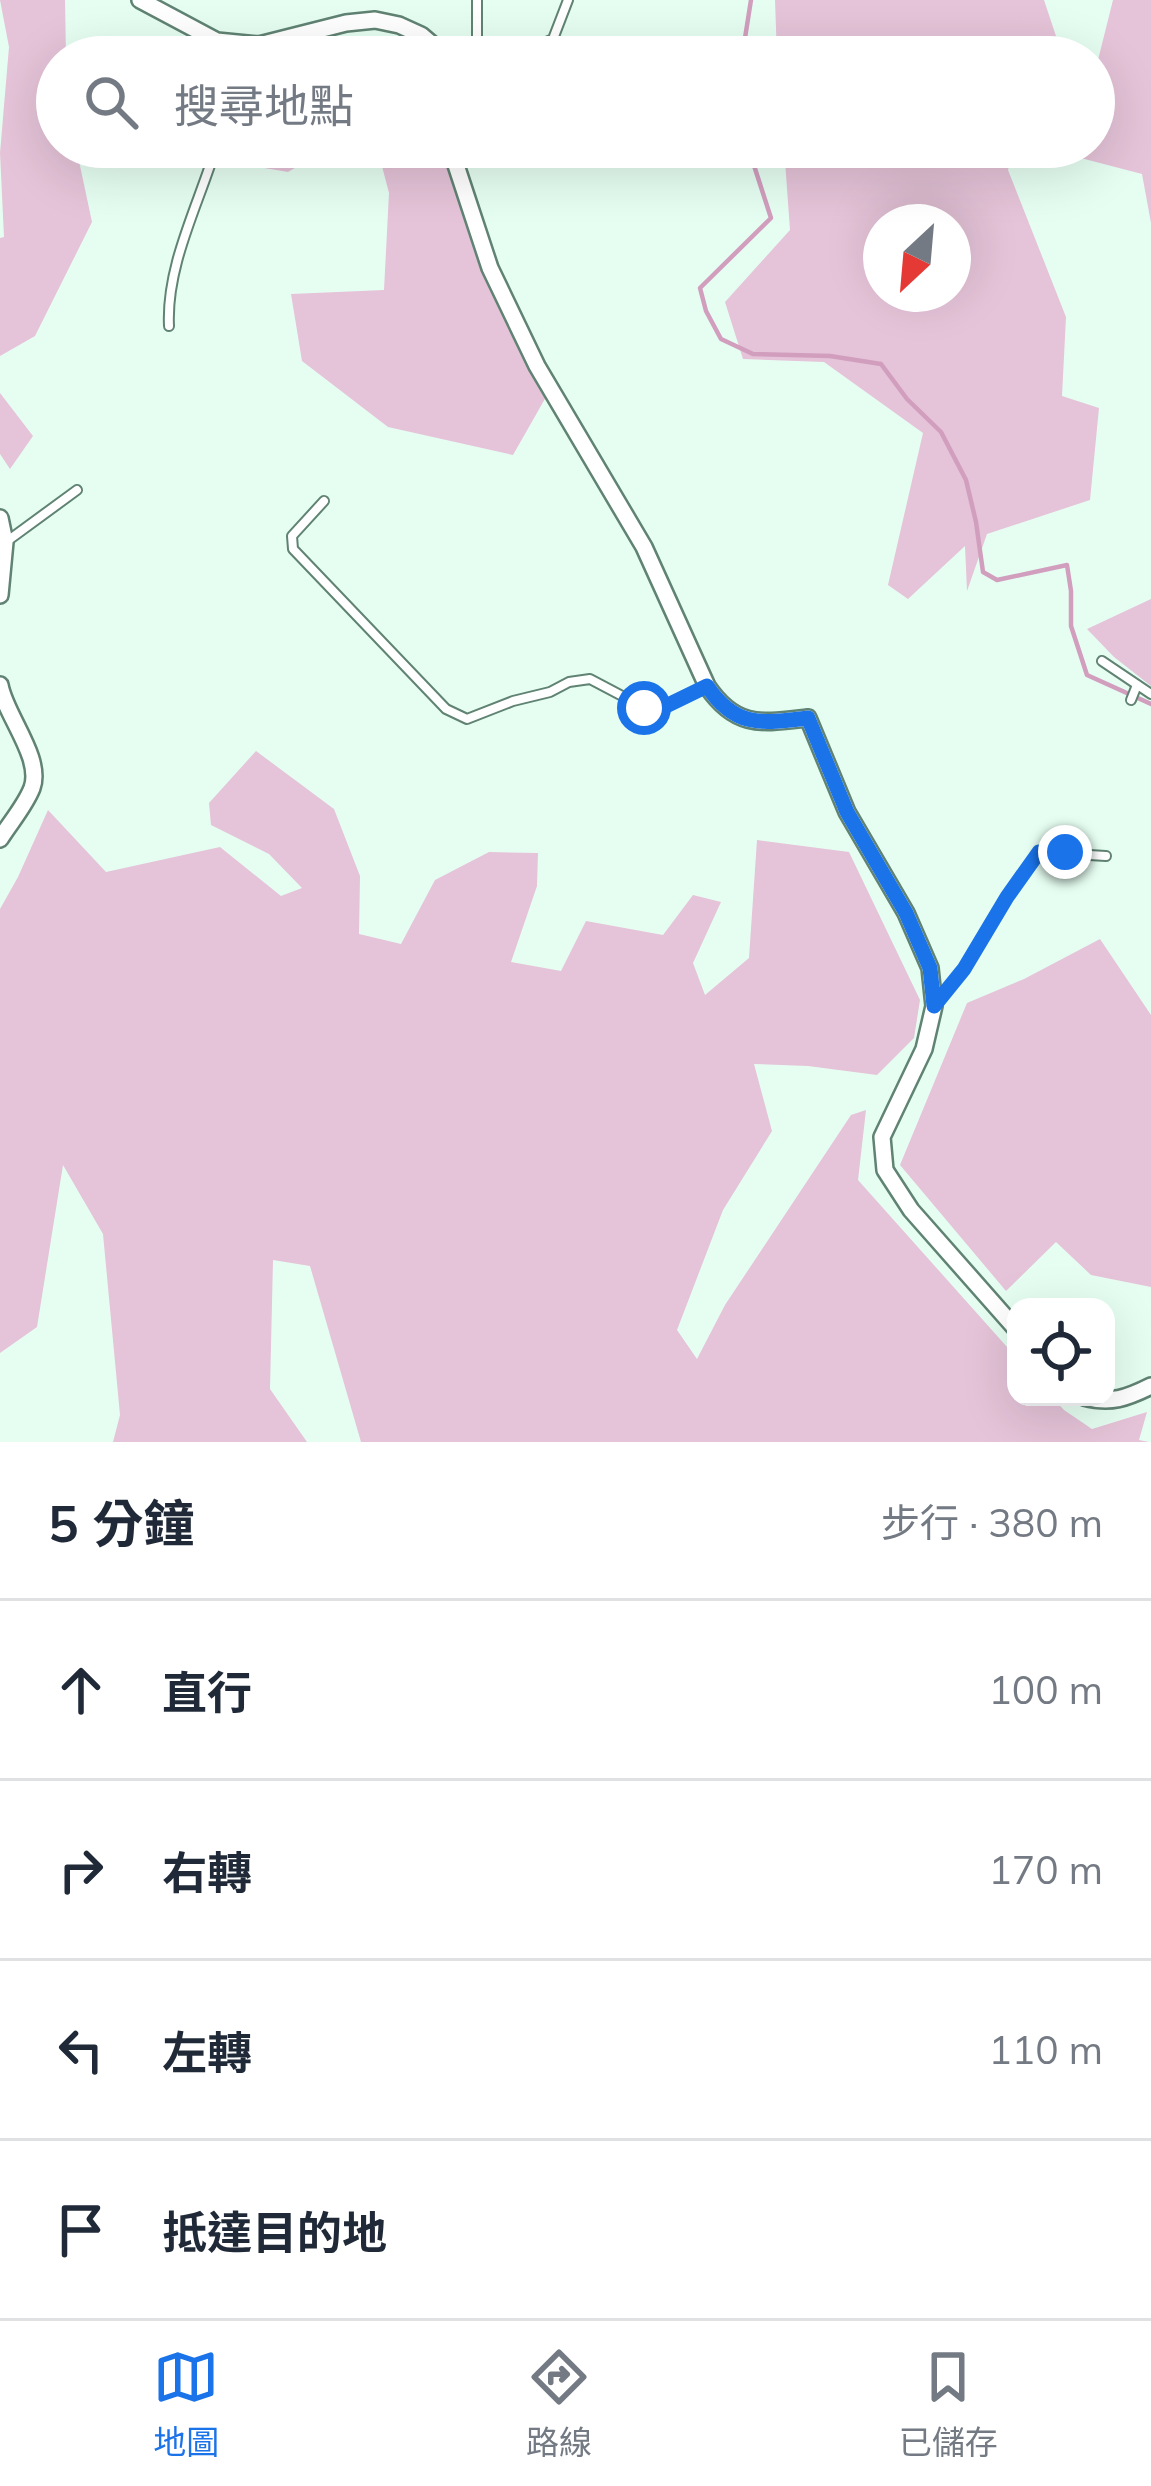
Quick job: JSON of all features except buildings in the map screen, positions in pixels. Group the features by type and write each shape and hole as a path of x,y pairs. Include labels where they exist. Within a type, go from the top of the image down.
{"street":[{"path":"140,0 208,36"},
{"path":"307,36 346,23 375,20 422,36"},
{"path":"457,168 490,268 537,366 644,547 707,686 718,703 756,723 808,718 847,812 906,913 930,968 934,1006 924,1049 882,1137 885,1170 911,1210 1007,1319"},
{"path":"0,518 5,542 0,595"},
{"path":"0,685 30,757 34,784 0,839"},
{"path":"1115,1401 1151,1386"}],"lane":[{"path":"477,0 477,36"},
{"path":"554,36 568,0"},
{"path":"169,326 168,308 181,253 209,168"},
{"path":"5,542 77,490"},
{"path":"324,501 292,536 293,548 446,709 460,718 590,679 644,708 668,705 707,686"},
{"path":"1102,661 1151,694"},
{"path":"1132,700 1137,686"},
{"path":"934,1006 964,969 1039,852 1106,856"}],"shaded area":[{"path":"0,0 65,0 66,36 36,36 36,168 80,168 92,222 35,336 0,356 0,238 4,237 0,153 9,47"},
{"path":"775,0 1044,0 1056,36 776,36"},
{"path":"1113,0 1151,0 1151,223 1142,174 1115,167 1115,36 1104,36"},
{"path":"382,168 451,168 500,307 546,397 513,455 388,427 302,361 291,294 384,290 389,193"},
{"path":"786,168 1009,168 1066,317 1062,396 1099,408 1090,500 987,534 967,591 965,546 908,599 888,585 923,433 824,362 743,359 725,302 790,230"},
{"path":"0,393 33,436 10,469 0,454"},
{"path":"1151,599 1151,686 1087,629"},
{"path":"256,751 334,809 360,876 359,934 401,944 435,880 489,852 538,853 537,886 511,962 561,971 586,921 663,935 693,895 721,902 693,963 705,995 749,958 757,840 849,852 920,1000 914,1038 877,1075 754,1064 772,1131 723,1210 677,1330 697,1359 725,1305 851,1115 866,1110 858,1180 1007,1347 1007,1406 1060,1406 1092,1429 1147,1412 1139,1440 1149,1442 361,1442 310,1266 273,1260 270,1389 307,1442 113,1442 120,1415 103,1234 63,1165 37,1327 0,1353 0,909 48,810 106,872 220,847 281,896 302,888 269,854 211,825 209,803"},
{"path":"1100,939 1151,1015 1151,1287 1091,1275 1056,1242 1006,1291 900,1165 967,1003"}],"waterway":[{"path":"745,36 751,0"},
{"path":"755,168 771,218 700,288 721,339 753,354 830,356 881,364 907,399 941,432 966,480 983,572 997,580 1067,565 1071,626 1087,675 1151,704"}],"route":[{"path":"644,708 668,705 707,686 718,703 756,723 808,718 847,812 906,913 930,968 934,1006 964,969 1039,852 1065,852"}]}
